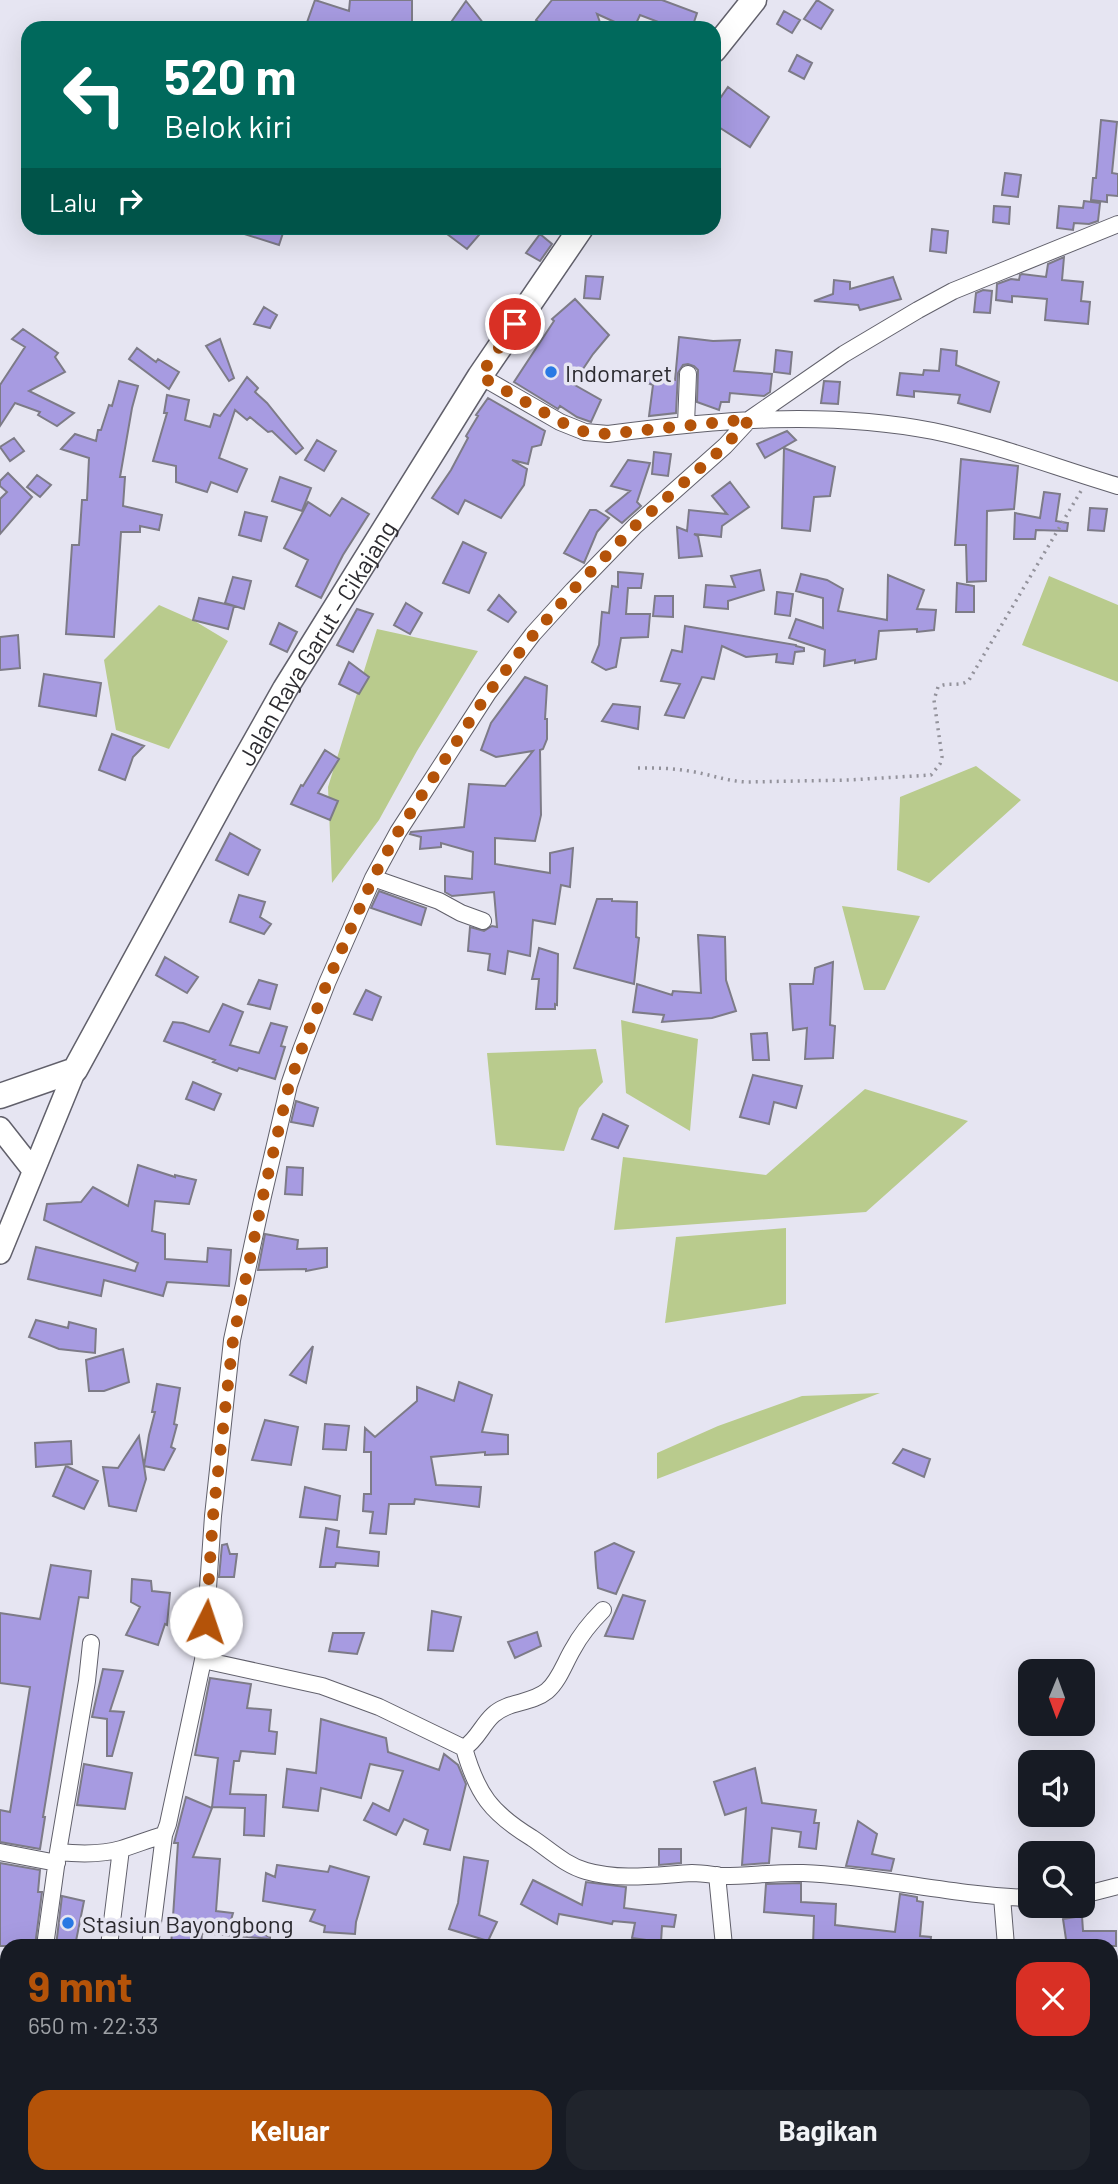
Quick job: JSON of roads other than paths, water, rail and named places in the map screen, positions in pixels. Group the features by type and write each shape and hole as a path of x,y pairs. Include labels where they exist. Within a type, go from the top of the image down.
{"main road":[{"path":"721,41 754,0"},
{"name":"Jalan Raya Garut - Cikajang","path":"75,1070 285,688 480,376 576,235"},
{"path":"0,1096 75,1070"},
{"path":"0,1253 75,1070"},
{"path":"0,1128 33,1170"}],"street":[{"path":"151,1939 164,1835 203,1660 213,1516 233,1340 263,1196 293,1074 327,983 373,878 398,832 488,693 534,634 635,526 725,446 750,419 844,354 953,291 1118,224"},
{"path":"686,424 688,374"},
{"path":"480,376 550,417 585,432 608,434 750,419 850,422 934,431 1118,486"},
{"path":"373,878 439,901 483,921"},
{"path":"464,1748 471,1744 491,1717 503,1707 533,1698 549,1689 574,1645 603,1610"},
{"path":"46,1939 91,1643"},
{"path":"203,1660 330,1689 379,1707 464,1748 474,1778 488,1803 514,1827 567,1864 587,1872 629,1877 697,1873 803,1873 1018,1898"},
{"path":"0,1852 57,1858 121,1849 164,1835"},
{"path":"110,1939 121,1849"},
{"path":"717,1875 723,1939"},
{"path":"1095,1892 1118,1886"},
{"path":"1002,1897 1005,1939"}],"place":[{"name":"Indomaret","path":"551,372"},
{"name":"Stasiun Bayongbong","path":"68,1923"}]}
